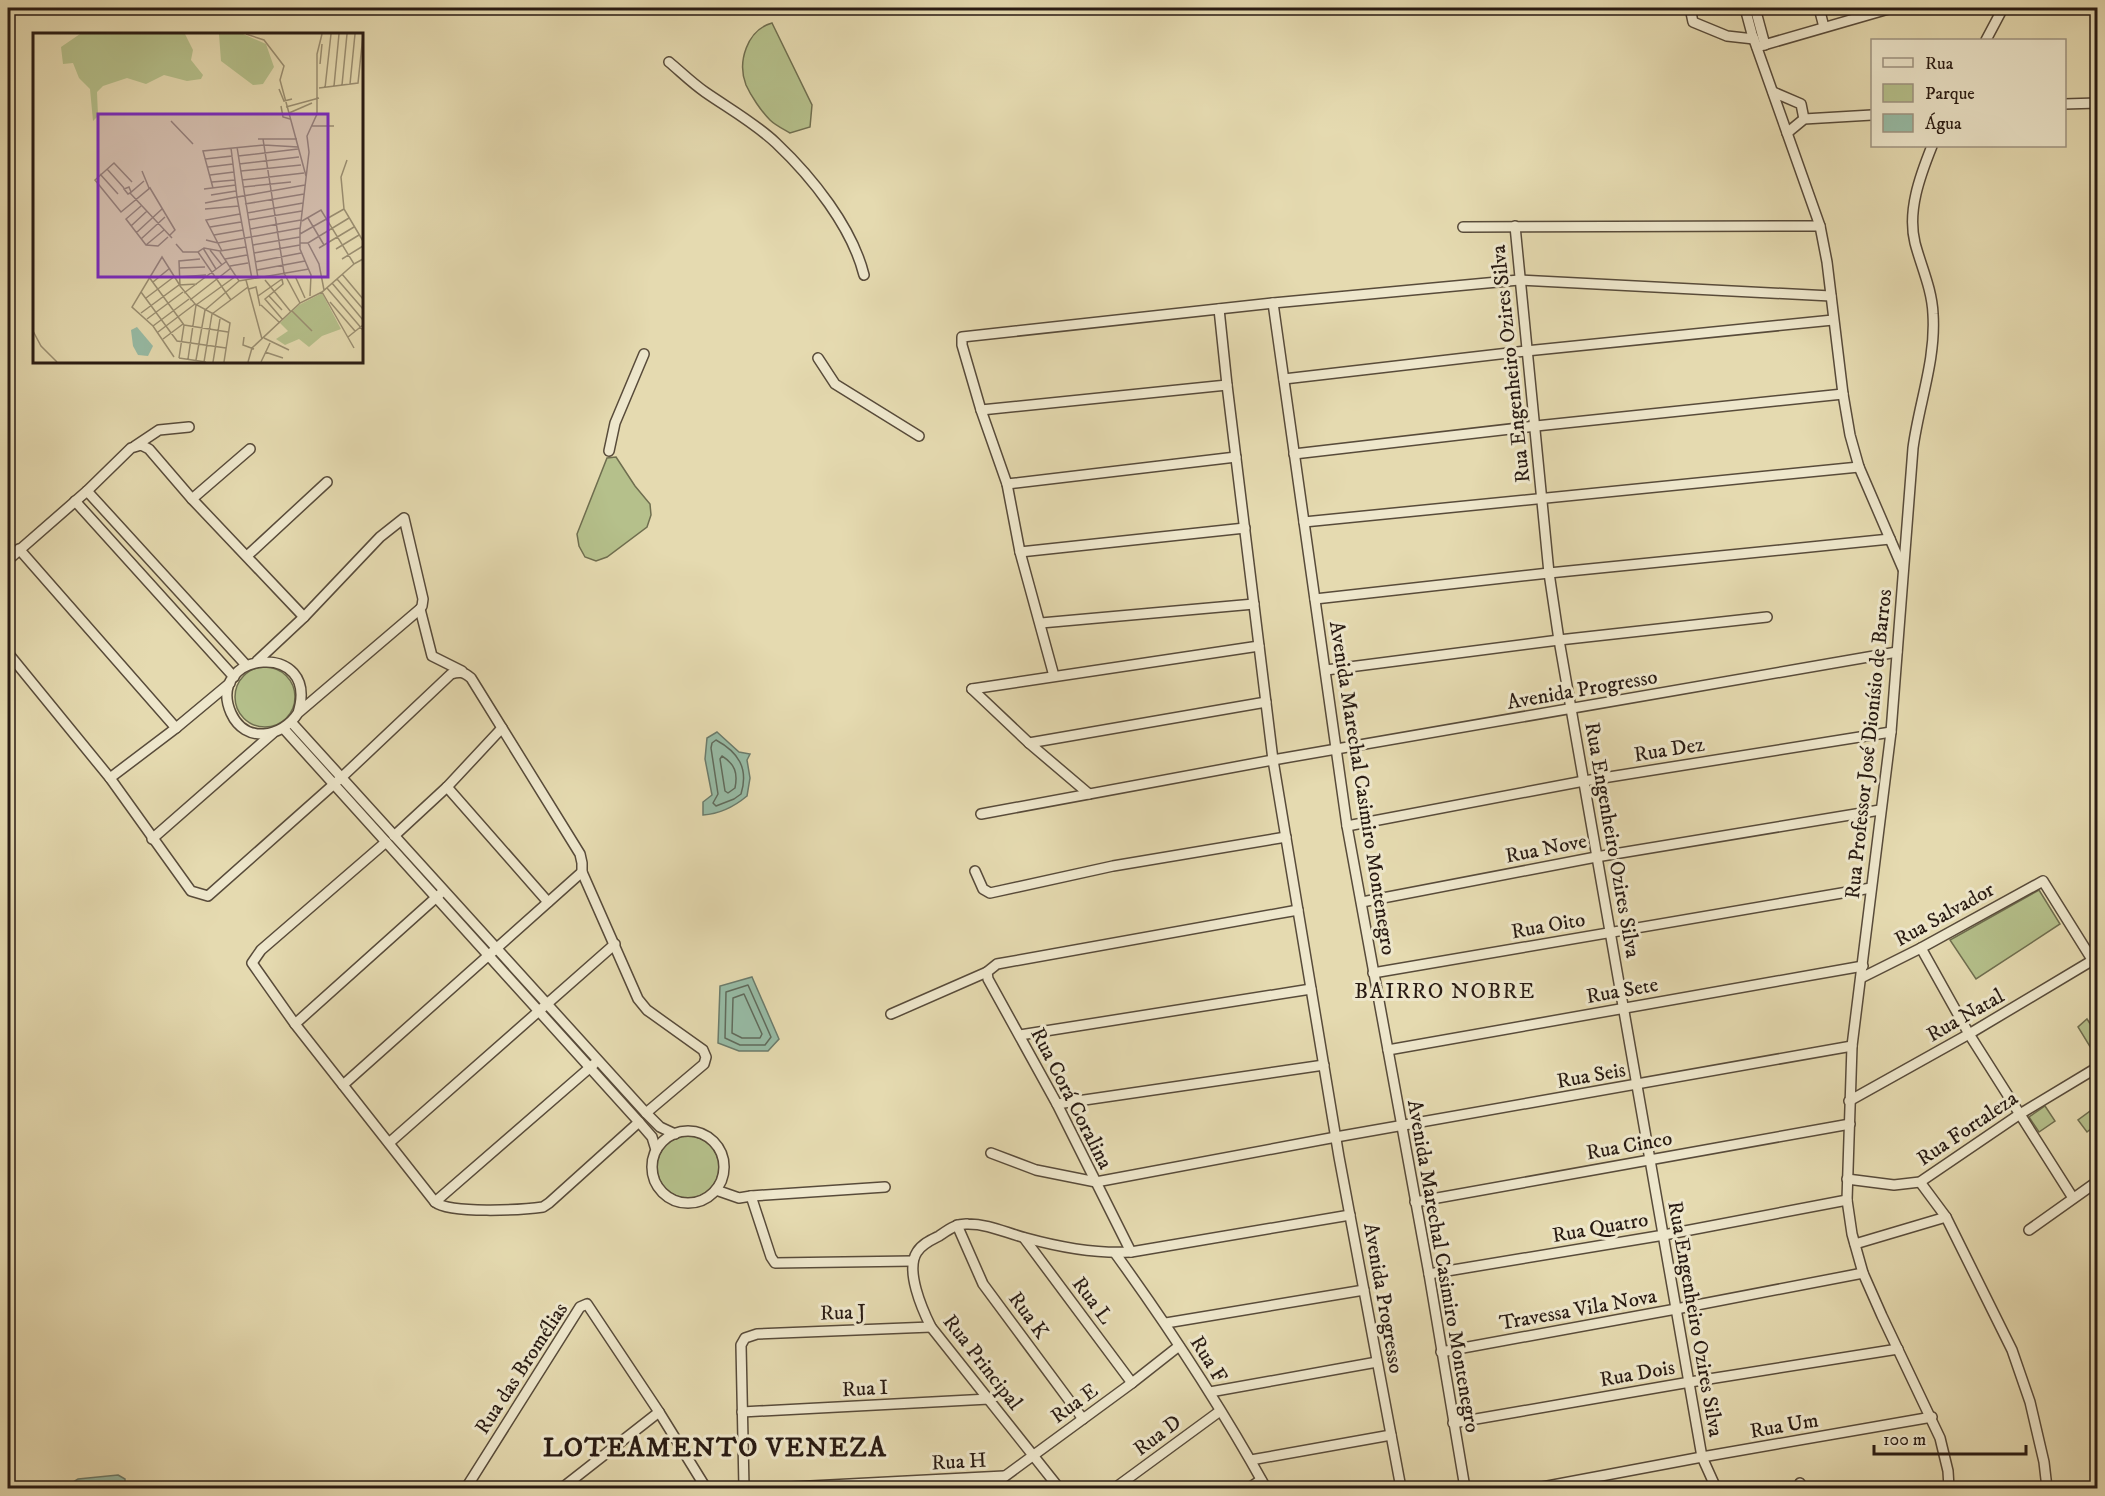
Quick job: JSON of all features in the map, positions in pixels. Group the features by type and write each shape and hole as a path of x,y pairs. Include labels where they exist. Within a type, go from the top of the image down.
{"street":[{"path":"1690,8 1693,22 1727,36 1759,44 1892,8"},
{"name":"Rua Professor José Dionísio de Barros","path":"1745,8 1820,226 1843,394 1850,435 1859,467 1904,571 1891,732 1851,1046 1847,1200 1863,1273 1932,1418 1945,1454 1949,1488"},
{"path":"1755,8 1759,44"},
{"path":"1819,8 1824,27"},
{"path":"1987,39 2003,8"},
{"path":"669,63 774,142 806,175 837,217 855,247 864,275"},
{"path":"1773,92 1801,104 1804,119"},
{"path":"2066,104 2097,103"},
{"path":"1787,133 1804,119 1871,115"},
{"path":"1904,571 1913,448 1917,417 1928,377 1934,314 1912,222 1917,192 1932,147"},
{"name":"Rua Engenheiro Ozires Silva","path":"1515,226 1549,573 1596,857 1612,933 1649,1160 1702,1457 1716,1488"},
{"path":"1462,227 1820,226"},
{"path":"1054,676 1020,552 1007,484 981,410 962,345 962,337 1519,279 1831,296"},
{"name":"Avenida Marechal Casimiro Montenegro","path":"1273,303 1347,826 1429,1274 1465,1488"},
{"name":"Avenida Progresso","path":"1219,309 1273,760 1336,1137 1401,1488"},
{"path":"1284,379 1526,351 1833,320"},
{"path":"609,451 615,423 644,354"},
{"path":"818,358 835,384 919,436"},
{"path":"981,410 1227,385"},
{"path":"1294,454 1843,394"},
{"path":"8,560 135,446 159,430 189,427"},
{"path":"135,446 149,449 192,499 304,617"},
{"path":"192,499 250,449"},
{"path":"1007,484 1236,457"},
{"path":"1304,522 1859,467"},
{"path":"247,556 327,482"},
{"path":"87,491 246,665"},
{"path":"75,501 232,680"},
{"path":"152,839 273,734 288,726 298,713 420,609 423,599 404,518 380,537 304,617 257,661"},
{"path":"1020,552 1245,528"},
{"path":"1315,599 1890,539"},
{"path":"19,549 176,728"},
{"path":"1041,623 1254,604"},
{"path":"420,609 432,656 466,673 471,678 580,854 582,872 633,989 646,1010 703,1050 706,1057 704,1064 645,1113"},
{"path":"1326,670 1560,640 1767,617"},
{"path":"1089,794 1029,743 972,688 1259,646"},
{"name":"Avenida Progresso","path":"981,814 1273,760 1897,652"},
{"path":"8,653 110,778 191,891 208,896 342,777 451,674 466,673"},
{"path":"110,778 176,728 246,665 257,661 269,661 290,670 301,690 302,702 298,713"},
{"path":"232,680 228,693 228,705 232,716 250,731 273,734"},
{"path":"1029,743 1266,702"},
{"path":"288,726 342,777 436,898 639,1122 652,1137 656,1150"},
{"path":"288,726 334,784 444,891 645,1113 660,1127 675,1134"},
{"path":"502,728 447,787 261,950 252,963 343,1085 435,1202 441,1206 456,1209 543,1207 639,1122"},
{"name":"Rua Dez","path":"1347,826 1584,781 1891,732"},
{"path":"447,787 548,902"},
{"name":"Rua Nove","path":"1362,902 1596,857 1880,810"},
{"path":"975,871 983,889 990,892 1113,866 1286,837"},
{"path":"343,1085 582,872"},
{"name":"Rua Salvador","path":"1861,978 2043,881 2096,962"},
{"name":"Rua Oito","path":"1373,973 1871,888"},
{"path":"296,1024 444,891"},
{"path":"891,1014 987,972 997,964 1299,910"},
{"path":"389,1143 615,944"},
{"path":"1921,948 1969,1034 2073,1198"},
{"name":"Rua Natal","path":"1849,1101 2096,962"},
{"name":"Rua Sete","path":"1388,1050 1863,966"},
{"name":"Rua Corá Coralina","path":"987,972 1057,1104 1131,1252"},
{"path":"1020,1035 1311,989"},
{"name":"Rua Seis","path":"1096,1182 1402,1125 1851,1046"},
{"path":"435,1202 598,1060"},
{"path":"1057,1104 1324,1065"},
{"name":"Rua Fortaleza","path":"1847,1179 1894,1185 1920,1182 2020,1114 2097,1067"},
{"name":"Rua Cinco","path":"1415,1202 1850,1124"},
{"path":"687,1131 700,1133 711,1139 719,1149 724,1161 724,1173 720,1185 701,1201 676,1202 657,1186 652,1174 652,1162 656,1150 664,1140 675,1134 687,1131"},
{"path":"992,1153 1036,1170 1096,1182"},
{"path":"2029,1230 2097,1181"},
{"path":"1920,1182 1946,1217 2002,1329 2022,1376 2044,1462 2047,1488"},
{"path":"716,1190 739,1198 885,1187"},
{"path":"752,1196 771,1257 775,1263 913,1261 922,1246 957,1225 967,1223 990,1227 1024,1238 1115,1253 1350,1215"},
{"name":"Rua Quatro","path":"1429,1274 1664,1235 1847,1200"},
{"path":"1855,1244 1946,1217"},
{"name":"Rua K","path":"957,1225 983,1284 1083,1419"},
{"name":"Rua L","path":"1024,1238 1132,1383"},
{"name":"Rua F","path":"1115,1253 1166,1323 1264,1484"},
{"name":"Rua Principal","path":"913,1261 919,1301 931,1327 1059,1488"},
{"name":"Travessa Vila Nova","path":"1441,1352 1863,1273"},
{"path":"1166,1323 1364,1290"},
{"name":"Rua das Bromélias","path":"466,1488 584,1304 591,1308 659,1412 703,1487"},
{"name":"Rua J","path":"742,1412 741,1345 746,1338 757,1334 931,1327"},
{"name":"Rua E","path":"989,1488 1179,1346"},
{"name":"Rua Dois","path":"1453,1424 1690,1382 1898,1349"},
{"path":"1210,1392 1377,1362"},
{"name":"Rua I","path":"742,1412 989,1399"},
{"name":"Rua D","path":"1115,1488 1220,1411"},
{"path":"562,1488 659,1412"},
{"path":"742,1412 744,1488"},
{"name":"Rua Um","path":"1537,1488 1932,1418"},
{"path":"1251,1460 1391,1435"},
{"name":"Rua H","path":"772,1488 1004,1476"},
{"path":"1249,1488 1264,1484"}],"green space":[{"path":"772,23 812,105 810,127 790,133 774,124 763,112 748,89 744,76 744,57 750,40 756,32"},
{"path":"616,457 650,504 651,515 647,527 607,557 596,561 585,557 579,546 577,534 607,458"},
{"path":"265,667 282,672 290,680 295,697 290,714 282,722 265,727 248,722 240,714 235,697 240,680 248,672"},
{"path":"2039,890 2060,924 1976,979 1950,940"},
{"path":"2087,1019 2097,1034 2097,1058 2078,1027"},
{"path":"2045,1106 2055,1121 2039,1132 2029,1117"},
{"path":"2097,1106 2097,1124 2087,1132 2078,1120"},
{"path":"688,1136 710,1145 719,1167 710,1189 688,1198 666,1189 657,1167 666,1145"}],"water":[{"path":"717,732 739,752 750,754 747,760 750,778 747,796 726,809 703,815 703,802 712,795 705,759 707,738"},
{"path":"752,977 779,1039 768,1051 739,1051 718,1043 720,986"},
{"path":"118,1475 125,1479 125,1488 70,1488 70,1484 78,1479"}],"district":[{"name":"BAIRRO NOBRE","path":"1445,990"},
{"name":"LOTEAMENTO VENEZA","path":"715,1447"}]}
